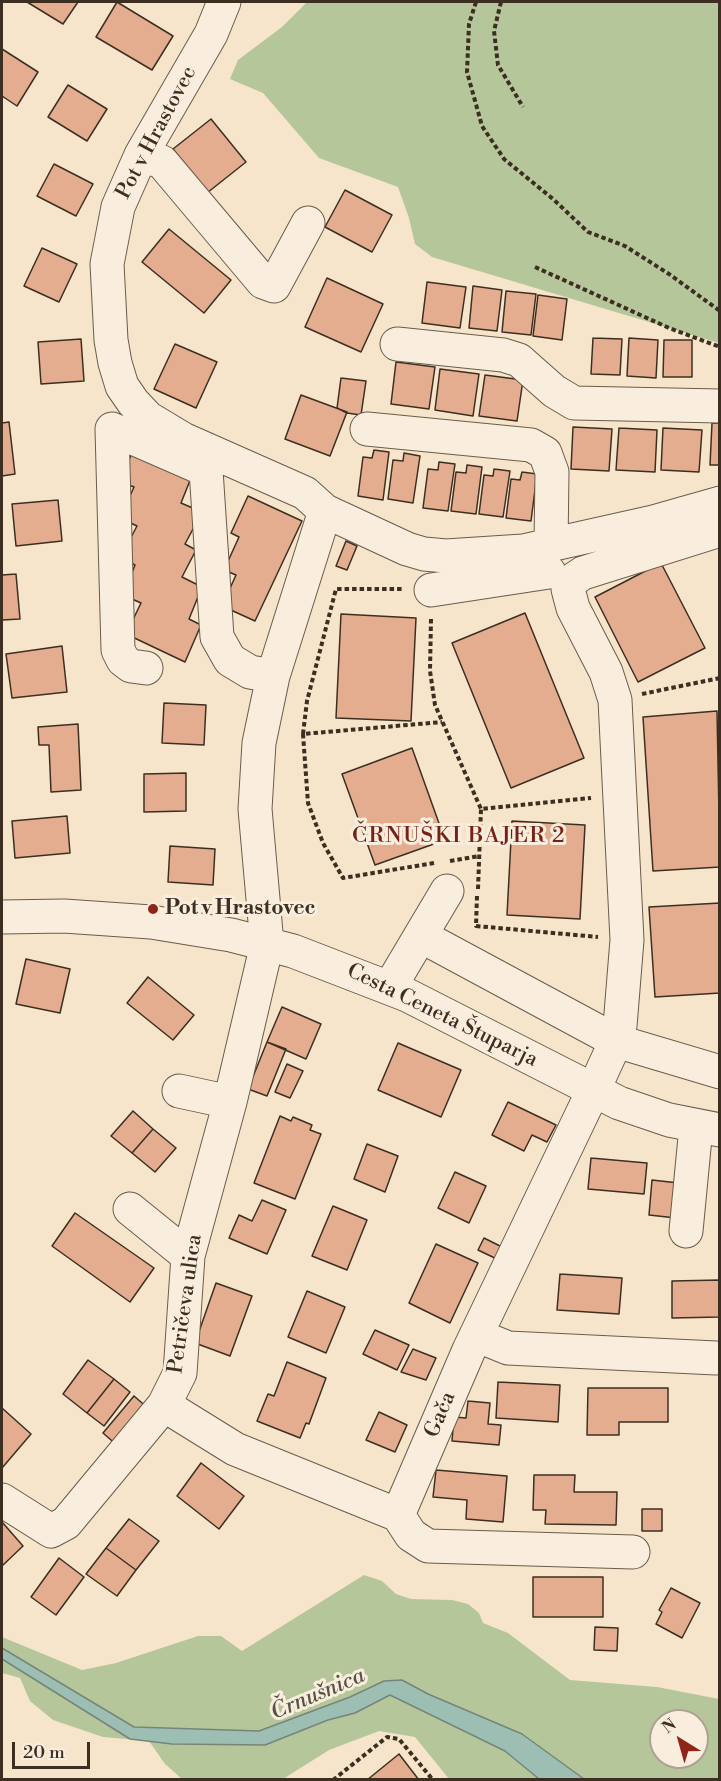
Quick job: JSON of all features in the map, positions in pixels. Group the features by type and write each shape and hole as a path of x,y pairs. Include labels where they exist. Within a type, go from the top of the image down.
{"street":[{"name":"Pot v Hrastovec","path":"224,2 211,34 141,155 118,207 107,264 111,340 122,386 148,418 183,439 305,493 325,511 424,555 523,551 550,559 653,522 720,502"},
{"path":"141,155 162,162 263,282 274,286 308,223"},
{"path":"397,344 503,355 519,360 554,391 574,403 720,406"},
{"path":"146,668 132,666 123,660 118,650 111,429 206,470 217,636 230,660 250,672 273,676"},
{"path":"367,429 531,445 545,453 552,472 550,559 431,590"},
{"path":"267,944 255,809 259,743 273,676 325,511"},
{"name":"Gača","path":"398,1515 476,1335 616,1041 627,940 615,700 606,672 573,608 568,589 571,581 583,573 720,530"},
{"path":"390,987 447,891"},
{"name":"Cesta Ceneta Štuparja","path":"2,917 64,916 151,922 267,944 327,962 390,987 593,1091 647,1114 708,1128 686,1231"},
{"path":"421,936 616,1041 720,1072"},
{"name":"Petričeva ulica","path":"2,1500 51,1530 66,1523 164,1405 180,1373 188,1256 230,1102 267,944"},
{"path":"179,1091 230,1102"},
{"path":"129,1209 188,1256"},
{"path":"476,1335 508,1348 716,1358"},
{"path":"164,1405 235,1449 398,1515 411,1535 428,1546 633,1552"}],"path":[{"path":"476,2 469,24 466,72 482,126 504,159 588,232 625,246 720,311"},
{"path":"501,2 494,31 498,65 523,107"},
{"path":"535,267 669,328 720,347"},
{"path":"479,856 343,878 323,843 308,803 303,734 307,701 336,589 431,590 430,671 435,705 481,809 479,856 476,926 627,940"},
{"path":"615,700 720,678"},
{"path":"303,734 442,722"},
{"path":"481,809 621,795"},
{"path":"333,1779 387,1737 399,1739 433,1779"}],"green space":[{"path":"307,2 719,2 719,343 432,257 415,244 398,187 319,158 263,93 230,79 238,60 282,27"},
{"path":"364,1575 382,1581 396,1594 411,1599 452,1600 468,1604 479,1613 483,1623 508,1633 570,1680 657,1687 719,1699 719,1779 449,1779 415,1737 379,1731 329,1750 283,1779 182,1779 165,1764 149,1741 103,1737 53,1720 30,1701 20,1678 2,1673 2,1637 82,1670 116,1663 198,1636 221,1636 242,1651"}],"water":[{"name":"Črnušnica","path":"2,1648 134,1727 259,1731 350,1697 384,1681 402,1680 428,1694 522,1734 584,1779 539,1779 505,1751 390,1695 355,1713 328,1720 265,1745 172,1744 130,1739 2,1659"}],"building":[{"path":"27,2 78,2 63,24"},
{"path":"117,2 173,36 152,70 96,37"},
{"path":"2,49 38,72 17,106 2,96"},
{"path":"68,85 107,109 87,141 48,117"},
{"path":"211,119 246,162 207,193 173,149"},
{"path":"54,164 93,184 76,216 37,196"},
{"path":"345,190 392,215 372,252 325,227"},
{"path":"169,229 231,280 204,313 142,262"},
{"path":"42,248 77,264 59,302 24,286"},
{"path":"327,278 383,304 361,352 305,327"},
{"path":"427,282 466,287 460,328 422,323"},
{"path":"473,286 502,290 497,331 469,328"},
{"path":"506,291 536,294 531,335 502,332"},
{"path":"538,295 567,299 562,340 533,336"},
{"path":"593,338 622,339 620,375 591,374"},
{"path":"629,338 658,340 656,378 627,376"},
{"path":"81,339 84,381 41,384 38,342"},
{"path":"664,340 692,340 692,377 663,377"},
{"path":"175,344 217,362 196,408 154,389"},
{"path":"396,362 435,367 429,409 391,404"},
{"path":"440,369 479,374 473,416 435,410"},
{"path":"485,375 523,380 517,421 479,416"},
{"path":"341,378 366,381 361,415 347,413 337,408"},
{"path":"301,395 347,412 330,456 285,439"},
{"path":"9,422 15,474 2,476 2,423"},
{"path":"712,423 720,423 720,465 710,465"},
{"path":"573,427 612,429 609,471 571,469"},
{"path":"619,428 657,430 655,472 616,470"},
{"path":"663,428 702,430 699,472 661,470"},
{"path":"135,447 193,473 181,503 202,512 185,544 196,550 182,577 202,587 189,619 201,625 185,662 126,634 141,603 123,595 135,565 120,558 137,526 120,518 134,487 119,481"},
{"path":"374,450 389,452 383,500 358,496 363,457 372,458"},
{"path":"404,453 420,456 413,503 388,499 393,460 403,461"},
{"path":"439,462 455,464 448,511 423,508 428,469 438,470"},
{"path":"467,465 482,467 476,514 451,511 456,472 466,473"},
{"path":"494,469 510,471 503,517 479,514 484,475 493,476"},
{"path":"522,472 537,474 531,521 506,518 511,479 520,480"},
{"path":"248,496 302,521 255,621 222,606 236,575 224,570 239,537 231,533"},
{"path":"58,500 62,541 16,546 12,504"},
{"path":"346,541 357,546 347,570 336,566"},
{"path":"661,563 705,648 638,682 595,597"},
{"path":"16,574 20,619 2,620 2,575"},
{"path":"525,613 584,758 511,788 452,643"},
{"path":"341,614 416,618 411,721 336,718"},
{"path":"62,646 67,692 12,698 6,654"},
{"path":"164,703 206,705 204,745 162,743"},
{"path":"717,711 720,867 653,871 643,717"},
{"path":"78,724 81,790 51,792 49,745 39,745 38,727"},
{"path":"412,748 445,840 375,865 342,774"},
{"path":"186,773 186,811 144,812 144,774"},
{"path":"67,816 70,853 15,858 12,821"},
{"path":"512,821 585,825 580,919 507,915"},
{"path":"170,846 215,849 213,885 168,882"},
{"path":"720,903 720,993 655,997 649,907"},
{"path":"26,959 70,969 60,1013 16,1004"},
{"path":"148,977 194,1015 173,1040 127,1003"},
{"path":"282,1007 321,1024 306,1059 267,1042"},
{"path":"267,1042 286,1049 267,1096 248,1089"},
{"path":"398,1043 461,1070 441,1117 378,1090"},
{"path":"287,1064 303,1071 290,1098 275,1092"},
{"path":"508,1102 556,1125 547,1142 532,1135 524,1151 492,1135"},
{"path":"133,1111 153,1129 132,1153 111,1136"},
{"path":"280,1116 291,1121 293,1117 312,1125 310,1130 321,1134 295,1199 254,1183"},
{"path":"153,1129 176,1148 155,1172 132,1153"},
{"path":"367,1144 398,1156 385,1192 354,1179"},
{"path":"591,1158 647,1163 644,1194 588,1189"},
{"path":"455,1172 486,1186 469,1223 438,1208"},
{"path":"652,1180 679,1183 676,1218 649,1215"},
{"path":"262,1200 286,1210 267,1254 229,1238 239,1215 252,1221"},
{"path":"333,1206 367,1220 347,1270 312,1256"},
{"path":"75,1213 154,1268 130,1302 52,1246"},
{"path":"484,1238 506,1249 501,1261 478,1250"},
{"path":"436,1244 478,1263 450,1323 409,1303"},
{"path":"560,1274 622,1278 619,1314 557,1310"},
{"path":"720,1280 720,1317 672,1318 672,1281"},
{"path":"216,1283 252,1296 230,1356 195,1343"},
{"path":"307,1291 345,1307 326,1353 288,1337"},
{"path":"375,1330 409,1345 397,1370 363,1354"},
{"path":"413,1349 436,1358 426,1380 401,1372"},
{"path":"88,1360 114,1379 87,1413 63,1394"},
{"path":"287,1362 326,1378 309,1424 306,1423 300,1438 257,1421 268,1394 274,1396"},
{"path":"114,1379 130,1392 104,1426 87,1413"},
{"path":"498,1382 560,1385 558,1422 496,1418"},
{"path":"588,1388 668,1388 668,1422 619,1422 619,1435 587,1435"},
{"path":"134,1396 149,1409 119,1447 103,1433"},
{"path":"468,1401 490,1403 488,1424 501,1425 499,1445 452,1441 454,1417 466,1418"},
{"path":"2,1408 31,1434 2,1468"},
{"path":"379,1412 407,1425 395,1452 366,1440"},
{"path":"201,1463 244,1496 219,1529 177,1496"},
{"path":"436,1470 507,1476 503,1522 466,1519 467,1500 433,1497"},
{"path":"534,1475 575,1475 574,1492 617,1492 616,1525 545,1524 546,1510 533,1510"},
{"path":"642,1509 662,1509 662,1531 642,1531"},
{"path":"129,1519 159,1541 136,1570 106,1548"},
{"path":"2,1522 23,1546 2,1566"},
{"path":"106,1548 136,1570 117,1596 86,1574"},
{"path":"59,1558 84,1577 56,1615 31,1597"},
{"path":"533,1577 603,1577 603,1617 533,1617"},
{"path":"671,1588 700,1603 682,1638 656,1624 662,1612 659,1610"},
{"path":"595,1627 618,1628 617,1651 594,1650"},
{"path":"399,1754 419,1780 367,1780"}],"place":[{"name":"Pot v Hrastovec","path":"153,909"}],"district":[{"name":"ČRNUŠKI BAJER 2","path":"459,837"}]}
